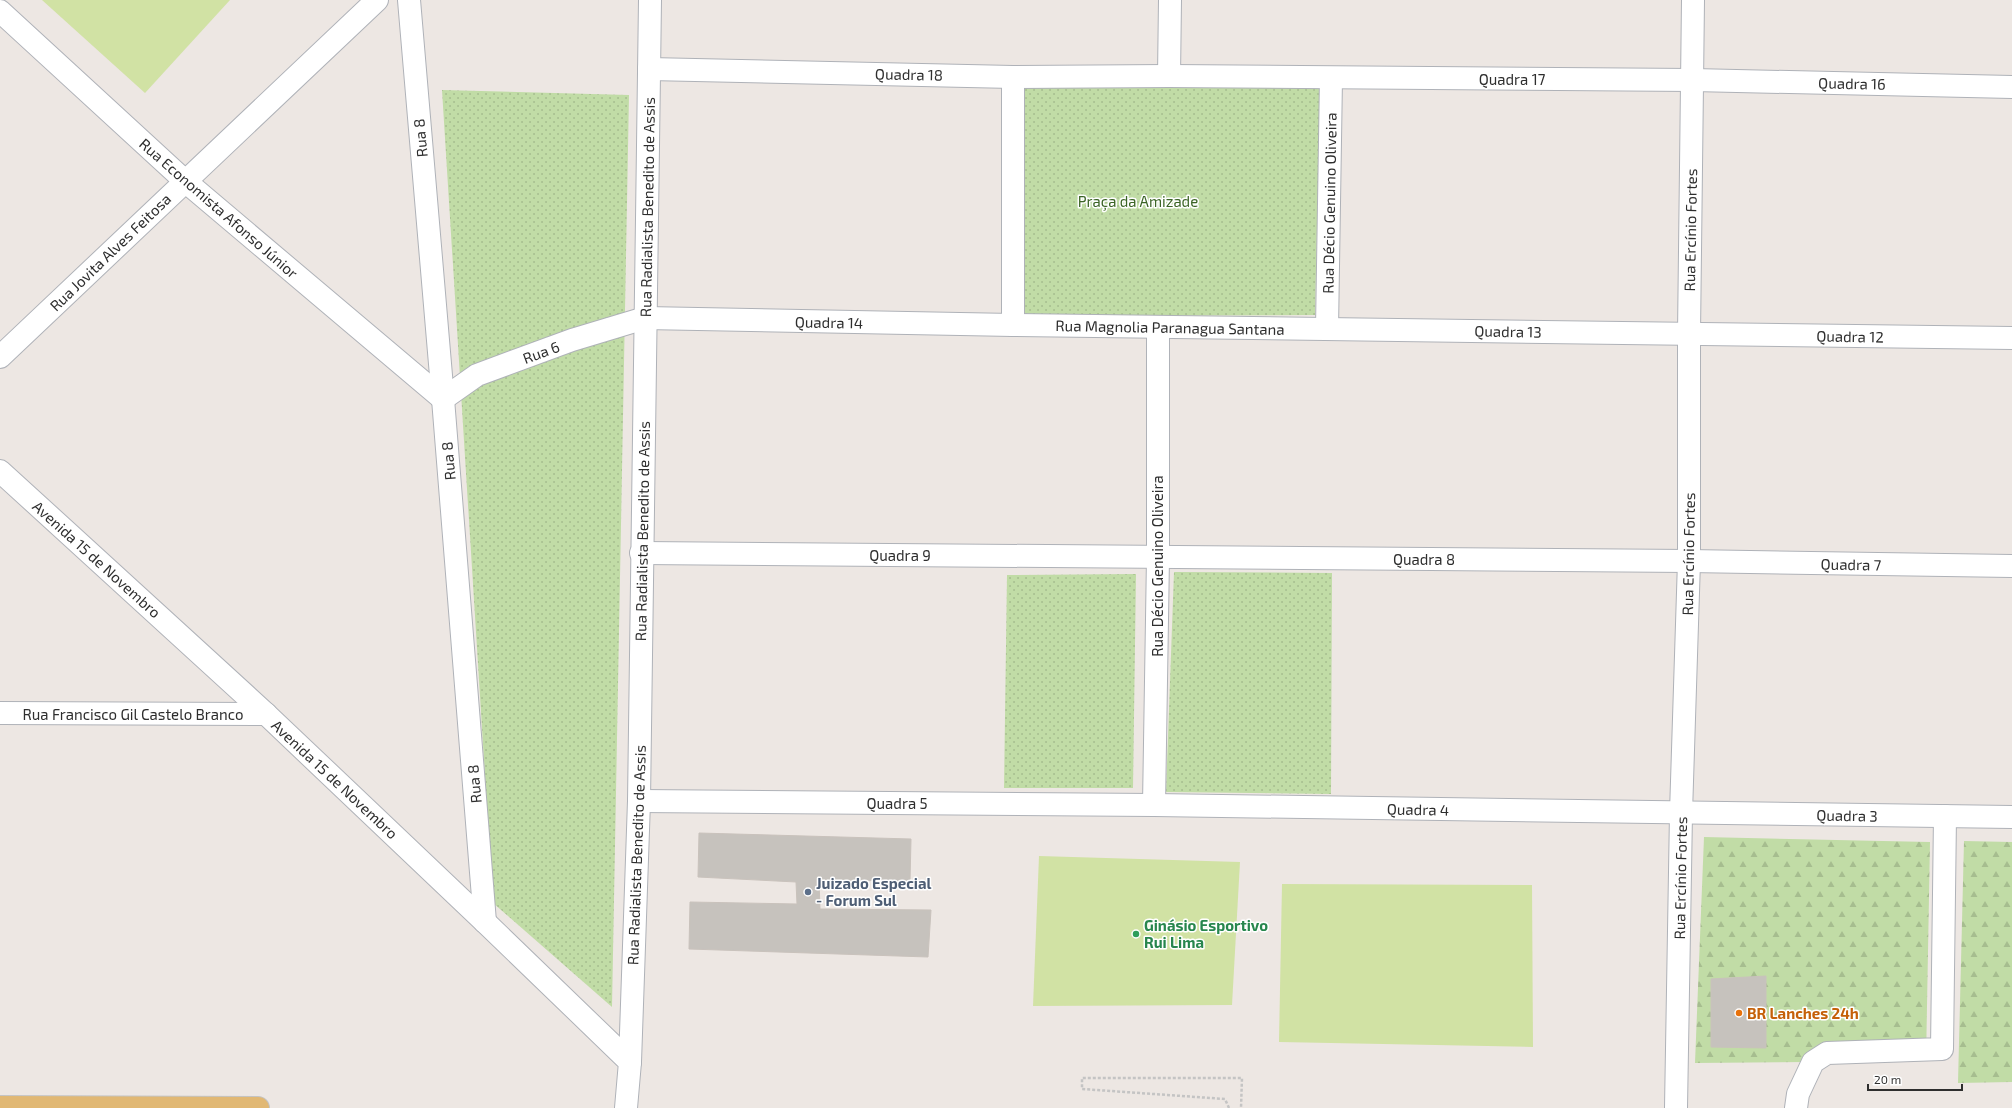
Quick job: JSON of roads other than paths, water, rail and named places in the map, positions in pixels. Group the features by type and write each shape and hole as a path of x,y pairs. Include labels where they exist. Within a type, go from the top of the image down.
{"main road":[{"path":"0,1107 258,1108"}],"street":[{"name":"Rua Jovita Alves Feitosa","path":"0,357 184,181 377,0"},
{"path":"380,0 409,8"},
{"name":"Rua Radialista Benedito de Assis","path":"630,1062 640,801 650,0"},
{"path":"1169,76 1170,0"},
{"name":"Rua Ercínio Fortes","path":"1676,1108 1681,813 1689,561 1689,334 1693,0"},
{"name":"Rua 8","path":"409,8 443,399 485,922"},
{"name":"Rua Economista Afonso Júnior","path":"0,11 184,181 443,399"},
{"name":"Quadra 18","path":"649,69 1013,77 1169,76"},
{"name":"Quadra 17","path":"1169,76 1693,80"},
{"path":"1013,77 1013,325"},
{"name":"Rua Décio Genuino Oliveira","path":"1327,329 1331,78"},
{"name":"Quadra 16","path":"1693,80 2012,87"},
{"name":"Rua 6","path":"443,399 477,375 572,340 645,318"},
{"name":"Quadra 14","path":"645,318 1013,325"},
{"name":"Rua Magnolia Paranagua Santana","path":"1013,325 1327,329"},
{"name":"Rua Décio Genuino Oliveira","path":"1154,805 1158,557 1158,327"},
{"name":"Quadra 13","path":"1327,329 1689,334"},
{"name":"Quadra 12","path":"1689,334 2012,338"},
{"name":"Avenida 15 de Novembro","path":"0,471 266,714 630,1062"},
{"name":"Quadra 9","path":"642,553 1158,557"},
{"name":"Quadra 8","path":"1158,557 1689,561"},
{"name":"Quadra 7","path":"1689,561 2012,566"},
{"name":"Rua Francisco Gil Castelo Branco","path":"0,713 266,714"},
{"name":"Quadra 5","path":"640,801 1154,805"},
{"name":"Quadra 4","path":"1154,805 1681,813"},
{"name":"Quadra 3","path":"1681,813 2012,817"},
{"path":"1796,1108 1798,1094 1813,1062 1827,1053 1942,1049 1945,816"},
{"path":"626,1108 630,1062"}],"place":[{"name":"Juizado Especial - Forum Sul","path":"808,892"},
{"name":"Ginásio Esportivo Rui Lima","path":"1136,934"},
{"name":"BR Lanches 24h","path":"1739,1013"}],"park label":[{"name":"Praça da Amizade","path":"1138,201"}]}
